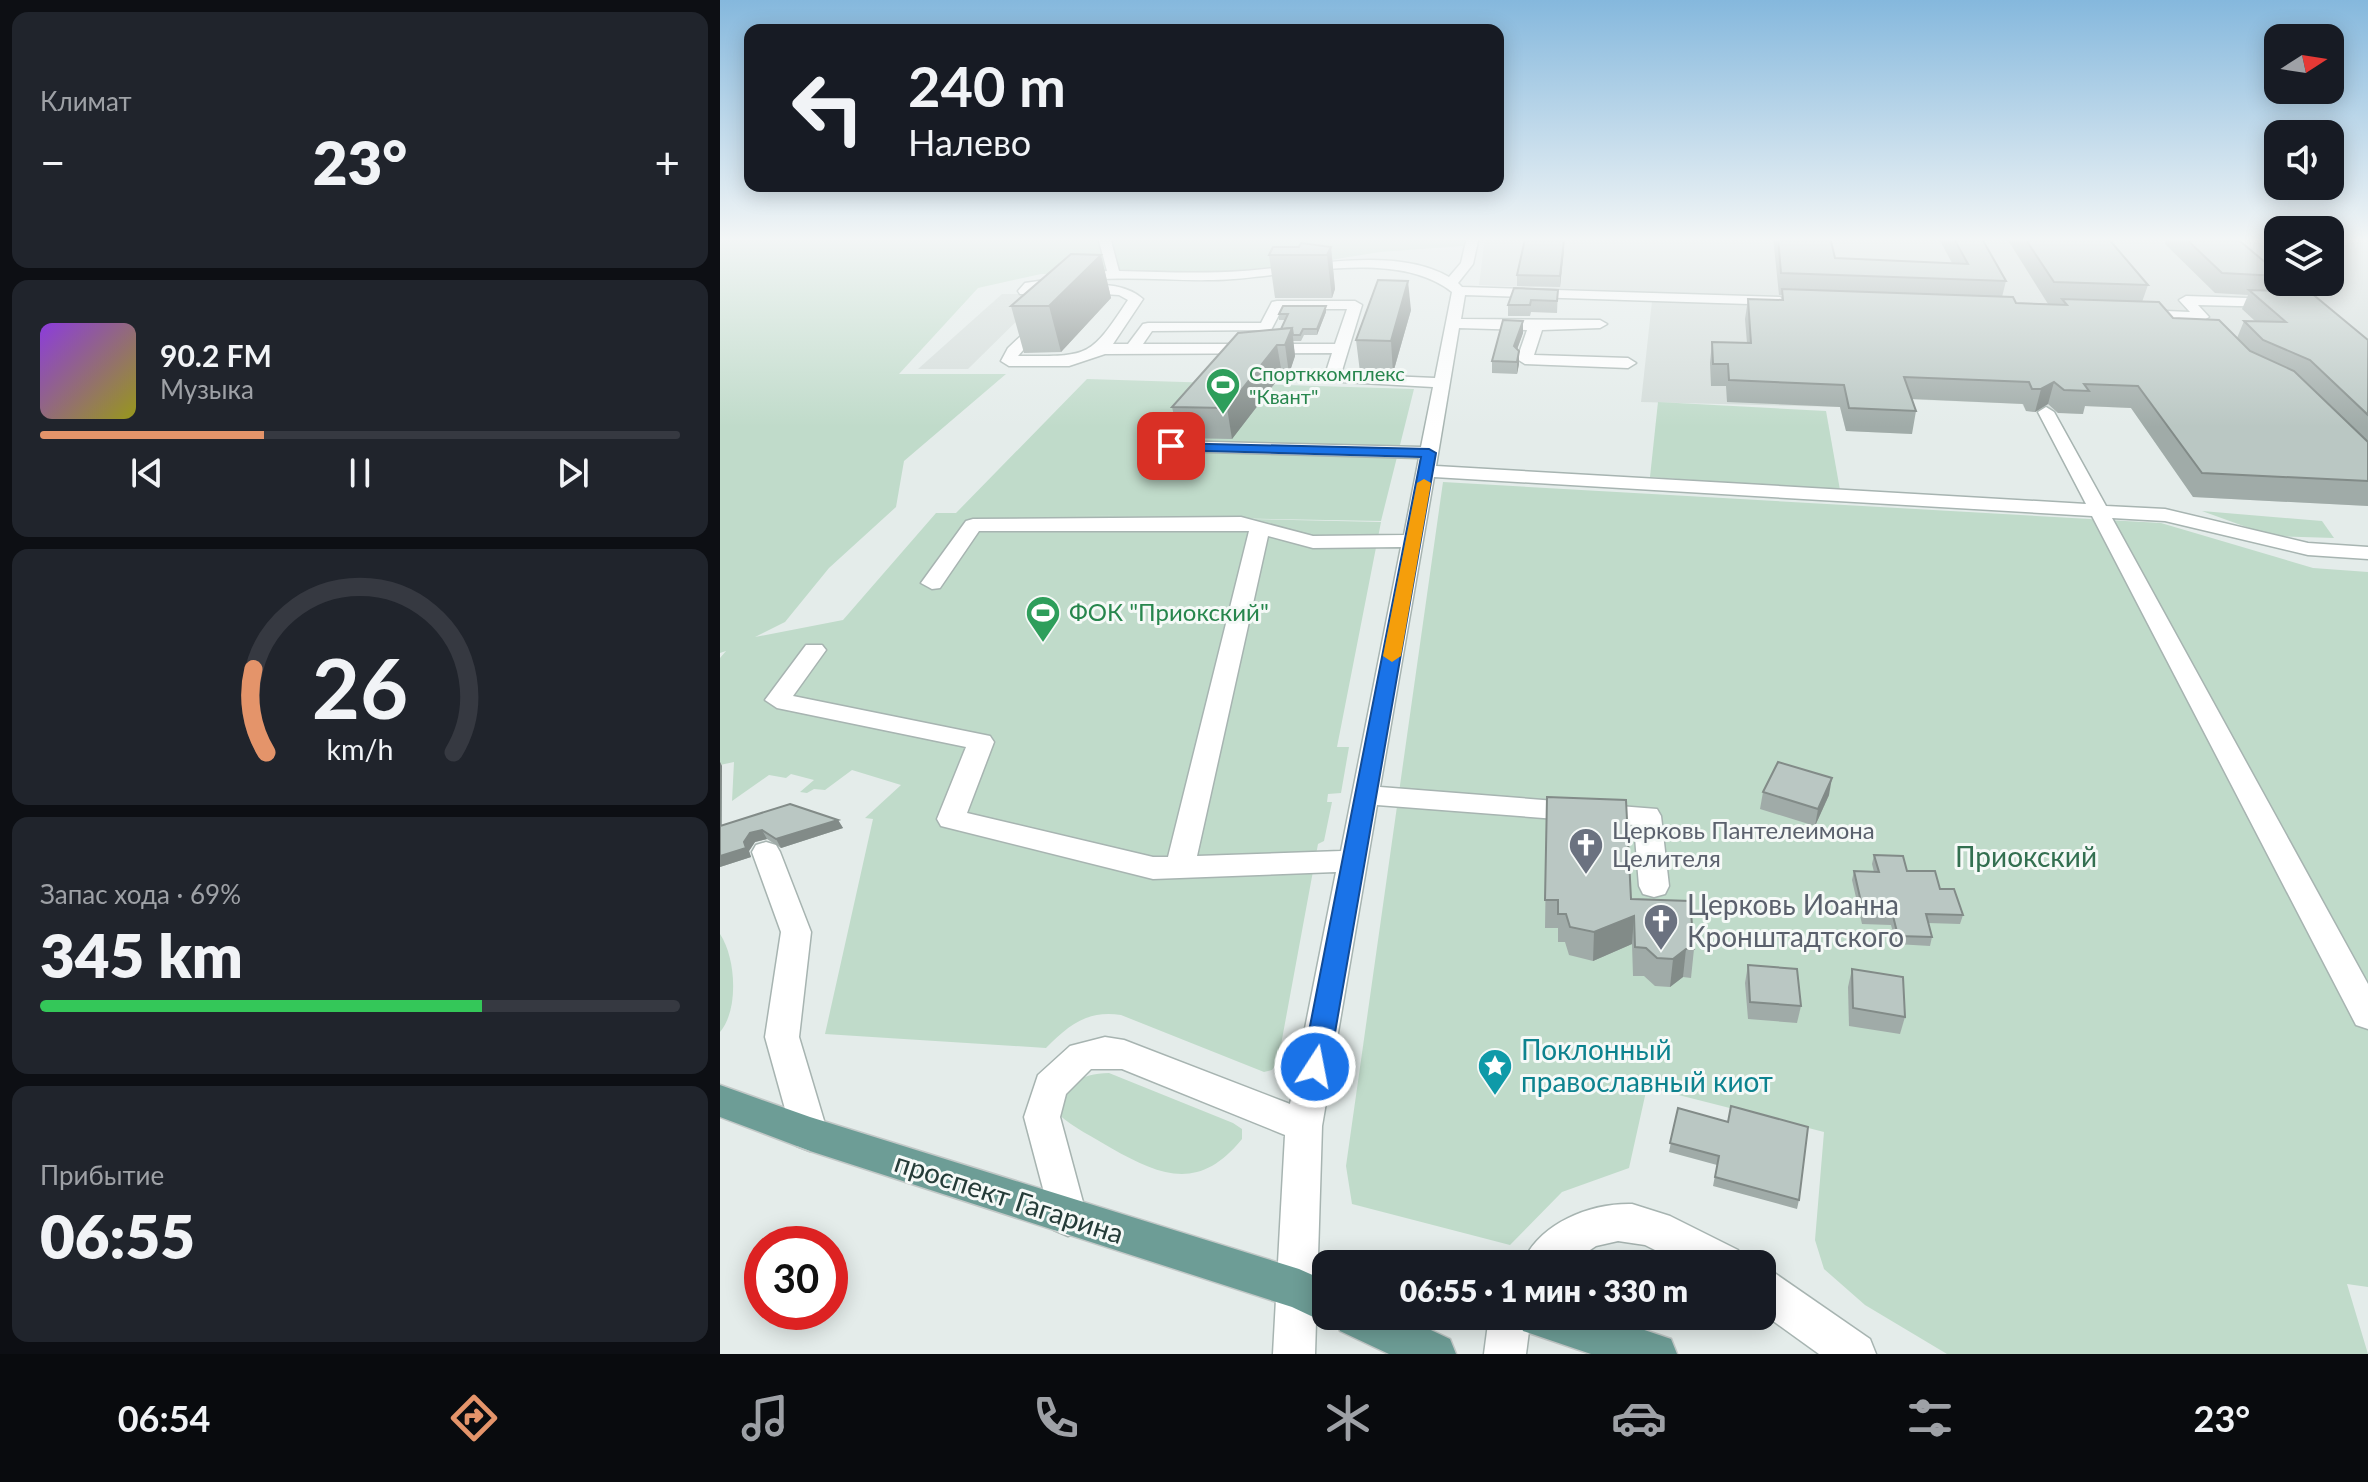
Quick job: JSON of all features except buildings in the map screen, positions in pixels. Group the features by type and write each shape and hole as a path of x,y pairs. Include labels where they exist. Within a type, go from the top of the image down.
{"main road":[{"name":"проспект Гагарина","path":"722,1103 1068,1217 1312,1292"},
{"path":"1384,1330 1435,1354"},
{"path":"1581,1330 1656,1354"}],"street":[{"path":"1061,300 1013,351 1009,361 1069,361 1103,349 1339,348"},
{"path":"1103,349 1135,300"},
{"path":"1312,1272 1298,1209 1304,1126 1428,462 1455,300"},
{"path":"1770,300 1788,301"},
{"path":"2186,300 2217,333"},
{"path":"2191,300 2292,304"},
{"path":"1132,349 1148,327 1266,327 1277,305 1355,305 1332,378 1441,383"},
{"path":"2122,314 2202,317"},
{"path":"1453,323 1536,326 1600,324"},
{"path":"1536,326 1525,359 1628,363"},
{"path":"1240,327 1277,348"},
{"path":"2046,412 2368,1015"},
{"path":"1171,446 2165,515 2308,549 2368,553"},
{"path":"932,583 973,525 1241,523 1313,542 1413,541"},
{"path":"1180,867 1260,528"},
{"path":"814,650 777,700 981,742 951,819 1153,868 1354,861"},
{"path":"1367,795 1647,816 1654,886"},
{"path":"766,852 796,932 782,1037 810,1134"},
{"path":"1068,1217 1042,1117 1050,1086 1082,1056 1105,1052 1124,1055 1304,1126"},
{"path":"1557,1250 1576,1233 1613,1224 1644,1225 1695,1250"},
{"path":"1776,1298 1855,1354"},
{"path":"1294,1354 1312,1307"},
{"path":"1505,1354 1508,1330"}],"shaded area":[{"path":"995,300 1038,300 968,369 918,369"},
{"path":"1652,300 2368,300 2368,506 2193,497 2131,408 2079,406 2083,414 2026,411 2022,404 1901,399 1912,434 1846,431 1840,407 1641,402"}],"green space":[{"path":"720,300 967,300 899,374 1006,374 904,461 896,507 829,568 785,622 755,637 843,620 936,513 956,513 1087,379 1414,389 1381,521 1063,515 1381,522 1337,747 1349,747 1341,793 1328,794 1327,802 1332,802 1324,841 1318,844 1278,1061 1272,1070 1264,1072 1121,1015 1109,1014 1079,1021 1046,1048 825,1034 873,819 865,818 901,785 852,770 825,790 814,789 807,793 800,792 814,780 791,774 786,778 769,775 732,801 734,762 720,765 720,658 726,651 720,653"},
{"path":"1658,402 1826,411 1840,490 1650,477"},
{"name":"Приокский","path":"1443,482 2161,523 2313,568 2368,572 2368,1287 2347,1284 2368,1354 1947,1354 1865,1305 1824,1269 1815,1240 1824,1132 1647,1087 1629,1168 1562,1192 1510,1245 1352,1204 1346,1166"},
{"path":"2202,511 2322,521 2334,538 2271,536"},
{"path":"720,934 732,970 733,998 720,1032"},
{"path":"1109,1073 1233,1123 1242,1129 1242,1139 1226,1156 1196,1172 1164,1172 1130,1158 1058,1114 1063,1095 1074,1083 1089,1076"}],"slow traffic":[{"path":"1392,656 1424,483"}],"place":[{"name":"Спортккомплекс \"Квант\"","path":"1223,416"},
{"name":"ФОК \"Приокский\"","path":"1043,644"},
{"name":"Церковь Пантелеимона Целителя","path":"1586,876"},
{"name":"Церковь Иоанна Кронштадтского","path":"1661,952"},
{"name":"Поклонный православный киот","path":"1495,1097"}],"route":[{"path":"1171,446 1429,453 1315,1067"}]}
